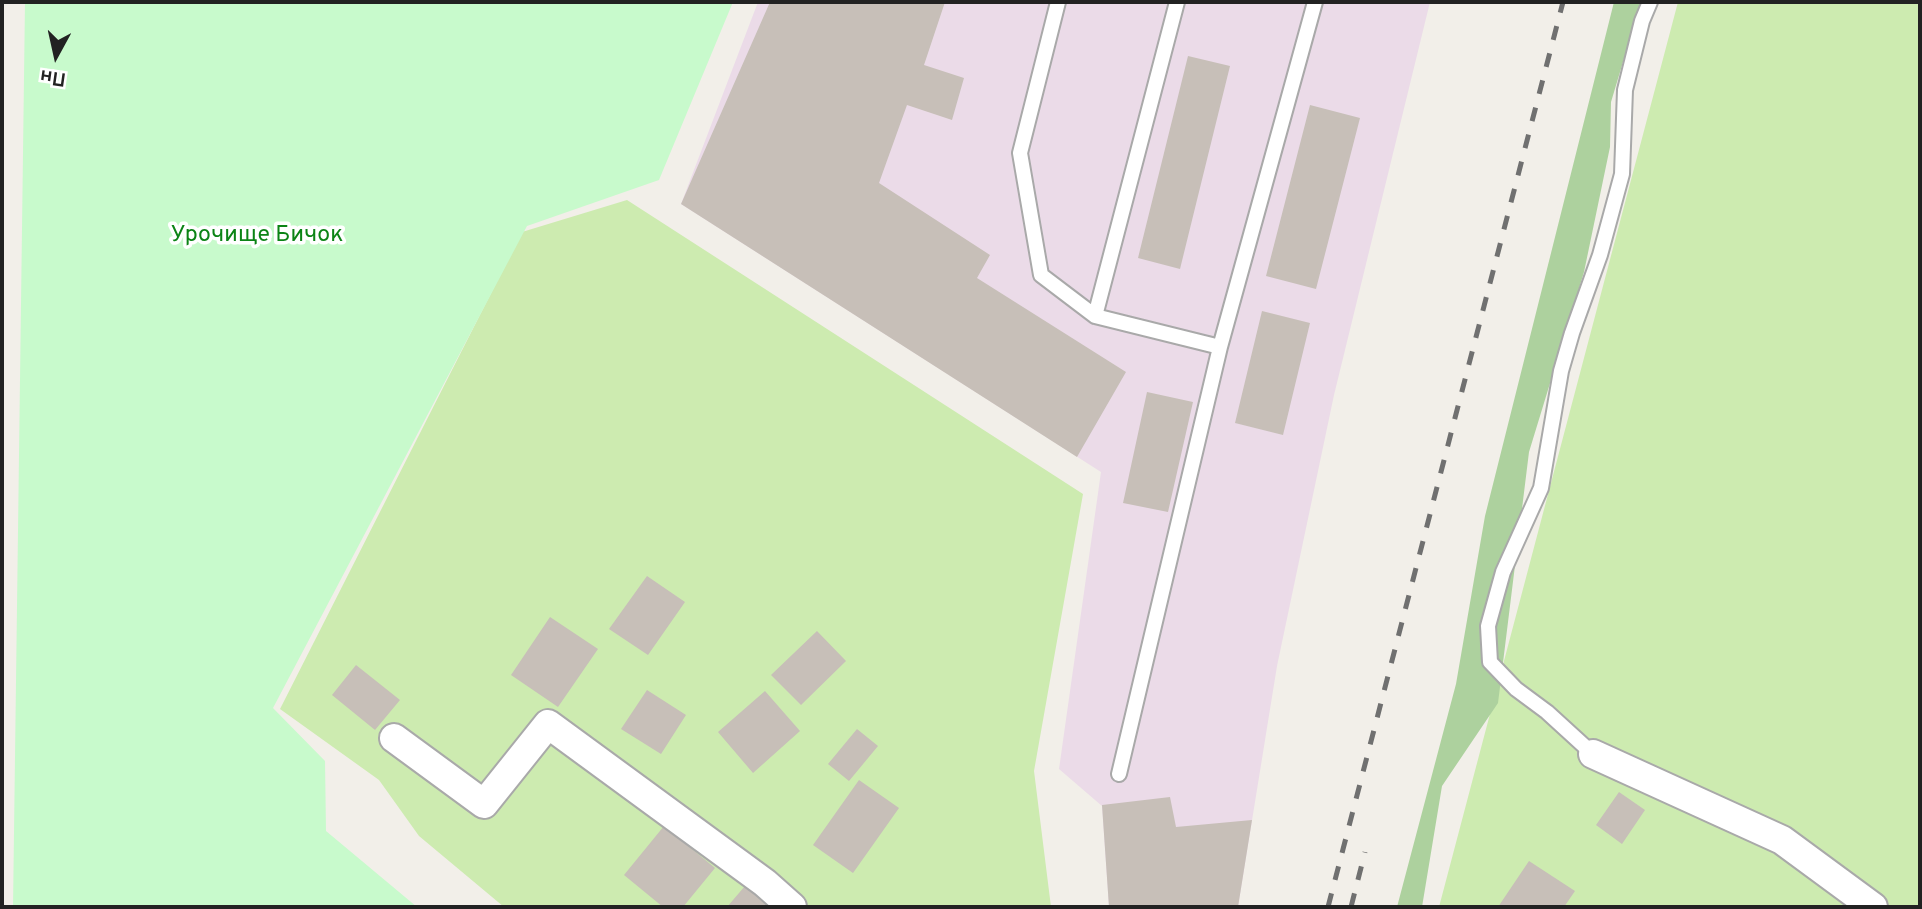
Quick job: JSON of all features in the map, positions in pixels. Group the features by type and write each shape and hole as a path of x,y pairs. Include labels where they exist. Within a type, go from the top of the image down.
{"street":[{"path":"394,738 484,804 548,724 765,883 792,907"},
{"path":"1593,754 1782,840 1873,907"}],"lane":[{"path":"1058,2 1020,153 1041,275 1095,316 1220,347"},
{"path":"1095,316 1177,2"},
{"path":"1119,774 1220,347 1315,2"},
{"path":"1593,754 1547,712 1516,689 1490,662 1488,626 1503,572 1541,488 1561,371 1600,255 1622,174 1625,90 1642,21 1650,2"}],"shaded area":[{"path":"758,2 1430,2 1334,395 1277,666 1238,907 1109,907 1102,806 1059,769 1101,472 681,204"}],"green space":[{"name":"Урочище Бичок","path":"25,2 733,2 659,180 527,226 273,708 325,761 326,831 417,907 13,907"},
{"path":"1614,2 1641,2 1611,102 1610,147 1584,272 1529,452 1498,703 1442,786 1422,907 1397,907 1456,684 1485,516"},
{"path":"1678,2 1920,2 1920,907 1439,907"},
{"path":"627,200 1083,494 1034,771 1051,907 504,907 419,836 379,780 280,709 522,232"}],"building":[{"path":"770,2 945,2 924,65 964,78 952,120 907,105 879,183 990,255 977,278 1126,372 1077,457 681,204"},
{"path":"1188,56 1230,66 1180,269 1138,258"},
{"path":"1310,105 1360,118 1316,289 1266,276"},
{"path":"1262,311 1310,323 1283,435 1235,423"},
{"path":"1147,392 1193,402 1168,512 1123,503"},
{"path":"647,576 685,602 648,655 609,629"},
{"path":"550,617 598,649 558,707 511,675"},
{"path":"817,631 846,661 801,705 771,675"},
{"path":"356,665 400,700 375,730 332,695"},
{"path":"647,690 686,715 661,754 621,729"},
{"path":"765,691 800,731 753,773 718,732"},
{"path":"857,729 878,746 849,781 828,764"},
{"path":"859,780 899,808 853,873 813,845"},
{"path":"1619,792 1645,810 1622,844 1596,825"},
{"path":"1170,797 1176,827 1252,820 1238,907 1109,907 1102,805"},
{"path":"664,826 715,868 683,907 663,907 624,875"},
{"path":"1529,861 1575,891 1564,907 1498,907"},
{"path":"745,886 771,907 727,907"}],"railway":[{"path":"1328,907 1563,2"},
{"path":"1351,907 1365,852"}]}
